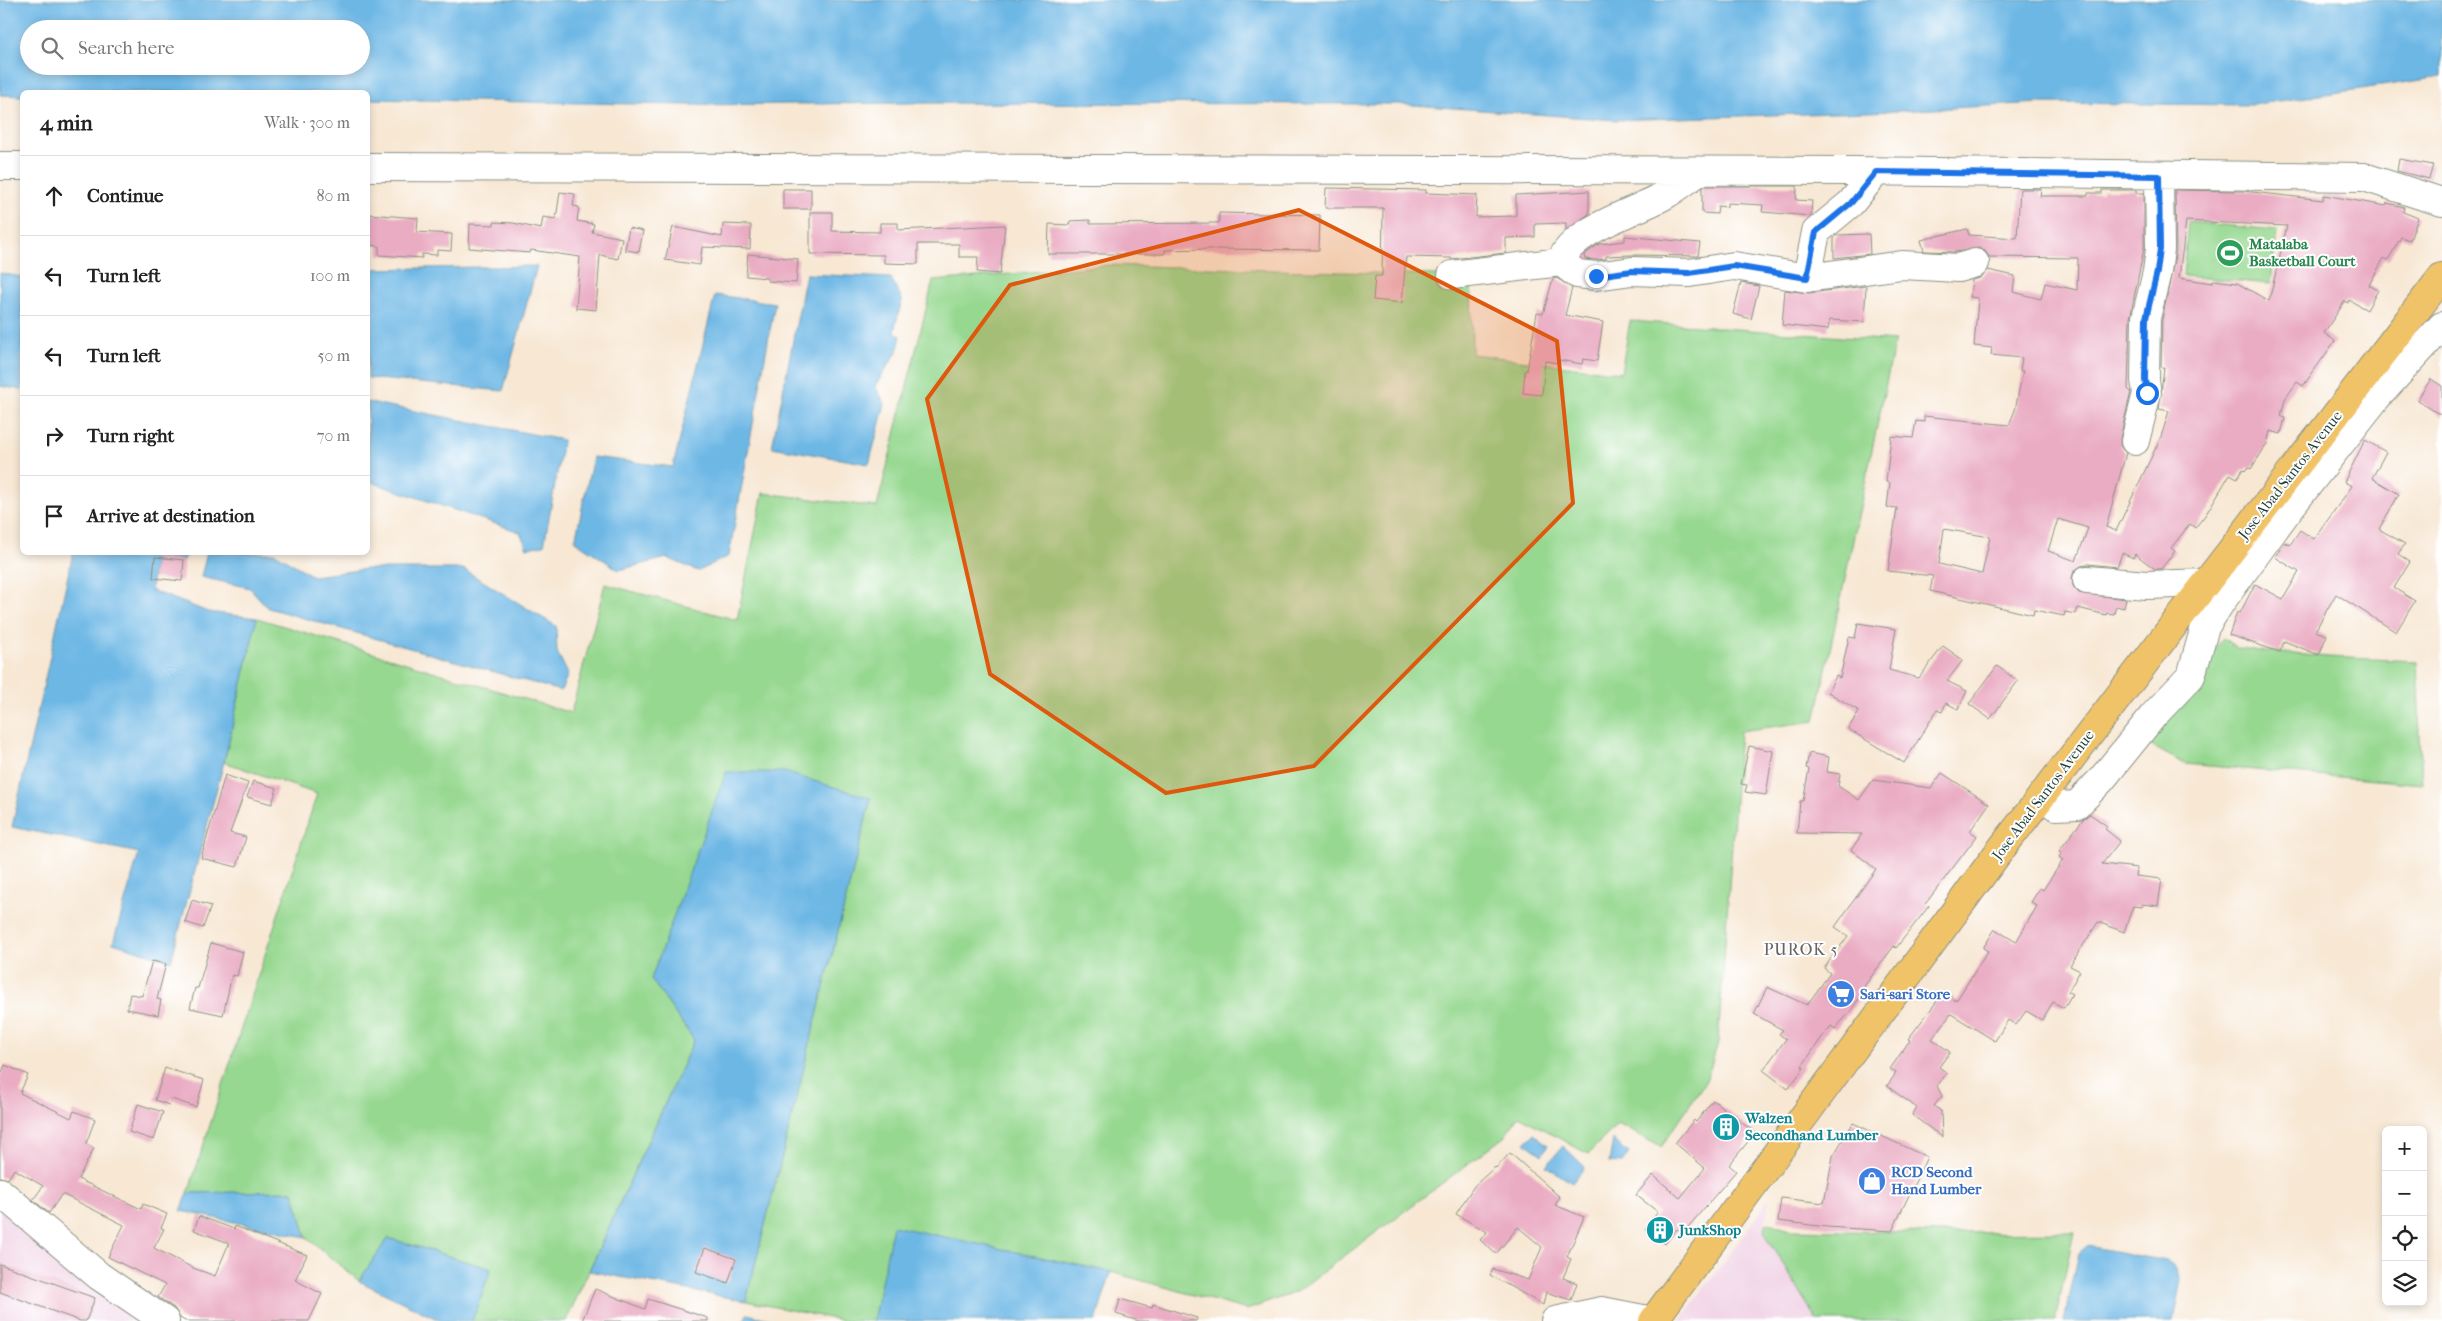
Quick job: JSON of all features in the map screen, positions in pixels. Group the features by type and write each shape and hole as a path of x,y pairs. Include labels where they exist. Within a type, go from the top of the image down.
{"highway":[{"name":"Jose Abad Santos Avenue","path":"1653,1321 2042,796 2442,277"}],"street":[{"path":"0,166 20,166"},
{"path":"370,167 1700,171 2364,177 2442,202"},
{"path":"1561,262 1563,252 1603,223 1664,196 1700,171"},
{"path":"1807,278 1816,232 1851,203 1876,172"},
{"path":"2135,441 2146,400 2146,318 2157,272 2160,249 2159,176"},
{"path":"1452,275 1561,262 1577,274 1596,276 1632,271 1689,273 1734,266 1807,278 1902,265 1958,268 1975,263"},
{"path":"2042,796 2056,806 2077,805 2153,716 2183,686 2191,676 2205,627 2221,602 2289,509 2377,397 2442,326"},
{"path":"2087,580 2147,585 2207,582"},
{"path":"0,1192 99,1276 165,1321"},
{"path":"1555,1321 1602,1311 1653,1321"}],"highlighted area":[{"path":"1299,210 1557,341 1573,503 1314,766 1166,793 990,674 927,399 1010,285"}],"shaded area":[{"path":"0,1199 154,1321 0,1321"},
{"path":"1769,1199 1764,1232 1817,1321 1681,1321"}],"green space":[{"name":"Matalaba Basketball Court","path":"2188,222 2277,230 2271,284 2183,276"},
{"path":"1109,265 1471,276 1472,354 1621,373 1630,321 1895,341 1815,721 1740,731 1718,1042 1707,1079 1661,1147 1618,1124 1588,1154 1519,1116 1504,1137 1296,1292 1247,1310 1111,1272 893,1227 873,1321 844,1321 746,1301 871,798 651,979 694,1040 566,1321 472,1321 491,1269 388,1238 359,1281 306,1237 293,1191 188,1193 317,794 224,762 257,618 571,713 605,584 737,620 763,493 877,507 933,281"},
{"path":"2223,638 2238,649 2327,657 2417,661 2422,784 2185,764 2142,741"},
{"path":"1767,1222 1789,1230 1950,1233 2074,1232 2055,1321 1817,1321 1764,1232"}],"water":[{"path":"0,0 2442,0 2442,77 2252,105 2040,103 1899,111 1615,120 1399,104 908,103 687,105 370,99 370,90 20,90 20,96 0,95"},
{"path":"537,266 503,391 370,378 370,269"},
{"path":"0,273 20,277 20,390 0,386"},
{"path":"806,274 891,278 902,300 894,331 901,336 897,352 875,386 885,404 869,464 772,447"},
{"path":"715,295 775,303 729,556 698,571 667,558 619,570 575,541 593,457 673,467"},
{"path":"370,402 563,440 544,545 527,548 520,532 370,482"},
{"path":"73,555 185,555 184,560 155,557 151,590 208,612 257,618 224,762 171,961 113,943 139,853 12,827"},
{"path":"206,555 278,555 313,576 366,569 463,569 556,626 557,652 568,674 561,691 268,608 250,588 201,577"},
{"path":"726,772 784,772 871,798 746,1301 589,1271 694,1040 651,979"},
{"path":"1534,1134 1548,1145 1542,1155 1525,1143"},
{"path":"1613,1140 1629,1153 1622,1163 1609,1162"},
{"path":"1563,1146 1585,1167 1572,1183 1546,1166"},
{"path":"293,1191 306,1237 181,1211 188,1193"},
{"path":"893,1226 1111,1272 1096,1321 873,1321"},
{"path":"388,1238 491,1269 472,1321 441,1321 359,1281"},
{"path":"2087,1246 2166,1261 2174,1267 2181,1279 2173,1321 2064,1321 2079,1253"},
{"path":"747,1314 778,1321 744,1321"}],"building":[{"path":"2399,159 2433,165 2429,179 2397,171"},
{"path":"1705,186 1797,186 1796,200 1812,201 1811,216 1762,212 1763,205 1727,203 1727,207 1718,206 1717,214 1702,213 1702,188"},
{"path":"1326,188 1426,190 1426,193 1477,195 1476,217 1516,215 1516,195 1589,191 1589,214 1566,230 1566,223 1535,224 1535,237 1506,238 1506,253 1451,259 1406,257 1402,303 1373,300 1375,276 1382,276 1383,208 1325,208"},
{"path":"783,189 811,189 811,209 783,209"},
{"path":"2020,189 2041,189 2040,196 2088,196 2088,193 2102,193 2102,190 2136,190 2136,193 2144,193 2144,248 2130,318 2128,389 2131,392 2120,438 2120,446 2126,453 2106,527 2116,531 2161,437 2169,411 2159,409 2164,368 2161,367 2162,320 2176,251 2175,190 2243,191 2323,200 2324,195 2386,206 2387,203 2404,207 2403,212 2418,218 2410,240 2401,237 2388,260 2384,258 2369,285 2378,290 2367,310 2349,300 2348,303 2345,301 2324,333 2335,341 2303,386 2297,382 2285,399 2281,416 2285,418 2281,434 2270,431 2267,444 2251,469 2248,467 2245,471 2243,469 2237,478 2230,474 2206,514 2195,528 2190,524 2171,548 2175,551 2161,569 2155,569 2135,554 2133,558 2122,553 2117,567 2088,564 2074,571 2072,578 2073,586 2079,593 2126,599 2124,608 2116,606 2114,614 2107,613 2106,615 2078,608 2076,614 2065,612 2064,616 2034,610 2033,615 1930,591 1933,576 1888,571 1897,508 1887,507 1890,483 1886,482 1891,436 1913,438 1916,421 1924,422 1924,416 2009,425 2015,410 2023,371 2020,371 2022,358 1991,355 1992,348 1974,346 1978,298 1970,297 1972,280 1980,278 1988,270 2015,276 2013,292 2041,299 2045,283 2077,290 2078,258 1989,257 1985,251 1978,248 1956,252 1924,251 1921,240 1967,229 1969,235 2017,238","holes":["2186,221 2287,226 2269,301 2237,283 2213,280 2212,283 2179,278","2058,519 2088,528 2076,561 2048,551","1944,529 1990,537 1982,574 1939,564"]},
{"path":"560,192 575,194 573,206 579,207 577,221 594,224 592,232 622,238 618,259 600,255 596,310 576,308 580,257 531,250 530,253 469,248 470,224 494,225 494,222 513,223 541,229 543,217 556,219"},
{"path":"810,212 832,212 832,231 880,232 880,223 898,223 898,230 1005,225 1000,274 977,272 978,257 959,257 959,244 918,244 918,264 884,263 884,255 810,254"},
{"path":"1219,213 1320,215 1319,250 1209,249 1165,250 1165,254 1048,254 1049,224 1069,225 1070,221 1090,220 1090,224 1219,223"},
{"path":"370,214 418,218 417,232 452,234 451,251 437,250 437,255 422,254 422,258 379,255 379,246 370,245"},
{"path":"723,224 751,225 750,249 702,247 700,265 665,260 673,227 722,237"},
{"path":"629,228 643,231 639,252 625,250"},
{"path":"1869,234 1870,254 1834,258 1834,238 1837,235"},
{"path":"1625,236 1700,243 1698,256 1632,255 1606,256 1606,259 1596,260 1585,259 1584,255 1599,244 1625,241"},
{"path":"748,254 798,259 796,283 767,281 767,278 746,276"},
{"path":"1557,278 1572,288 1565,315 1603,322 1597,361 1583,359 1582,364 1559,360 1558,363 1545,361 1542,395 1523,393 1525,370 1527,370 1537,313 1543,314 1553,279"},
{"path":"1741,283 1759,286 1751,319 1733,314"},
{"path":"1866,286 1864,322 1829,320 1828,330 1782,325 1785,290 1809,293"},
{"path":"2431,379 2442,386 2442,416 2417,400"},
{"path":"2365,440 2386,452 2372,478 2399,494 2379,529 2405,544 2398,554 2410,562 2394,588 2415,601 2396,632 2336,594 2315,631 2327,635 2319,655 2284,641 2280,652 2229,635 2237,612 2240,613 2255,584 2283,599 2299,572 2275,557 2285,542 2290,545 2300,530 2314,539 2352,486 2344,482"},
{"path":"155,557 184,560 182,581 153,578"},
{"path":"1858,623 1896,629 1889,670 1919,678 1943,646 1963,660 1947,681 1967,691 1958,709 1946,703 1942,712 1937,710 1904,763 1848,729 1859,711 1828,692 1836,676 1840,678 1849,637 1855,638"},
{"path":"1997,666 2018,681 1990,719 1969,704"},
{"path":"1749,746 1773,751 1766,795 1745,792 1747,785 1741,784"},
{"path":"1809,753 1829,757 1827,772 1840,774 1838,786 1859,800 1873,780 1931,788 1942,773 1989,804 1970,831 1977,836 1926,903 1929,906 1896,948 1894,946 1865,985 1850,1012 1835,1029 1831,1026 1825,1033 1802,1066 1804,1068 1788,1089 1763,1070 1786,1039 1779,1034 1783,1030 1754,1014 1767,987 1807,1005 1830,973 1824,968 1848,936 1835,927 1876,869 1851,850 1862,834 1797,833 1800,801 1803,801 1809,769 1806,768"},
{"path":"225,775 248,783 230,833 246,837 237,867 201,858"},
{"path":"253,781 277,788 272,804 247,797"},
{"path":"2090,814 2107,826 2105,829 2120,841 2102,864 2137,868 2136,876 2162,879 2158,906 2142,904 2142,907 2133,906 2124,932 2098,922 2070,966 2080,971 2068,992 2072,994 2064,1008 2053,1002 2042,1020 2026,1011 2016,1025 2008,1020 1995,1041 1951,1014 1932,1039 1950,1052 1939,1067 1947,1073 1937,1086 1942,1096 1934,1106 1941,1111 1942,1137 1912,1115 1917,1108 1887,1086 1896,1073 1890,1069 1910,1040 1908,1039 1944,992 1956,1001 1988,951 1983,948 1995,929 2016,942 2037,906 2031,902 2040,888 2043,890 2063,860 2059,857 2062,852 2059,851 2084,818"},
{"path":"192,900 211,906 203,928 185,922"},
{"path":"211,943 243,952 237,976 232,975 223,1015 190,1008"},
{"path":"152,961 166,964 157,999 161,1000 158,1015 127,1009 130,994 142,996"},
{"path":"5,1065 28,1075 20,1093 71,1118 74,1111 95,1119 86,1144 94,1148 78,1179 141,1209 143,1204 167,1214 161,1228 164,1229 154,1248 193,1268 215,1276 229,1243 194,1230 199,1216 234,1229 235,1226 307,1255 295,1280 322,1294 309,1321 185,1321 180,1318 174,1308 158,1297 165,1285 108,1257 124,1225 62,1194 49,1213 33,1200 43,1186 14,1169 8,1179 0,1177 0,1077"},
{"path":"165,1068 204,1080 196,1107 171,1099 169,1105 155,1100"},
{"path":"1713,1100 1755,1133 1729,1165 1736,1171 1683,1233 1677,1229 1665,1244 1645,1229 1658,1212 1636,1195 1653,1175 1680,1198 1705,1168 1675,1143 1694,1120 1696,1122"},
{"path":"138,1104 163,1112 154,1140 129,1132"},
{"name":"RCD Second Hand Lumber","path":"1853,1123 1927,1157 1892,1231 1827,1227 1778,1221 1781,1198 1824,1203 1833,1156"},
{"path":"1510,1153 1560,1197 1555,1205 1584,1217 1567,1257 1571,1259 1563,1278 1577,1283 1571,1300 1546,1292 1543,1305 1490,1275 1493,1269 1528,1280 1542,1247 1518,1227 1496,1254 1480,1240 1487,1232 1456,1214 1474,1186 1496,1168"},
{"path":"705,1248 736,1259 728,1283 696,1272"},
{"path":"0,1264 95,1298 86,1321 80,1321 0,1292"},
{"path":"595,1289 645,1309 648,1299 708,1318 708,1321 582,1321"},
{"path":"1120,1299 1152,1308 1153,1304 1197,1318 1196,1321 1139,1321 1116,1314"}],"place":[{"name":"Matalaba Basketball Court","path":"2230,253"},
{"name":"Sari-sari Store","path":"1841,994"},
{"name":"Walzen Secondhand Lumber","path":"1726,1127"},
{"name":"RCD Second Hand Lumber","path":"1872,1181"},
{"name":"JunkShop","path":"1660,1230"}],"district":[{"name":"PUROK 5","path":"1801,949"}],"route":[{"path":"1596,276 1632,271 1689,273 1734,266 1807,278 1816,232 1851,203 1876,172 2159,176 2160,249 2157,272 2151,290 2146,318 2145,380 2147,393"}]}
